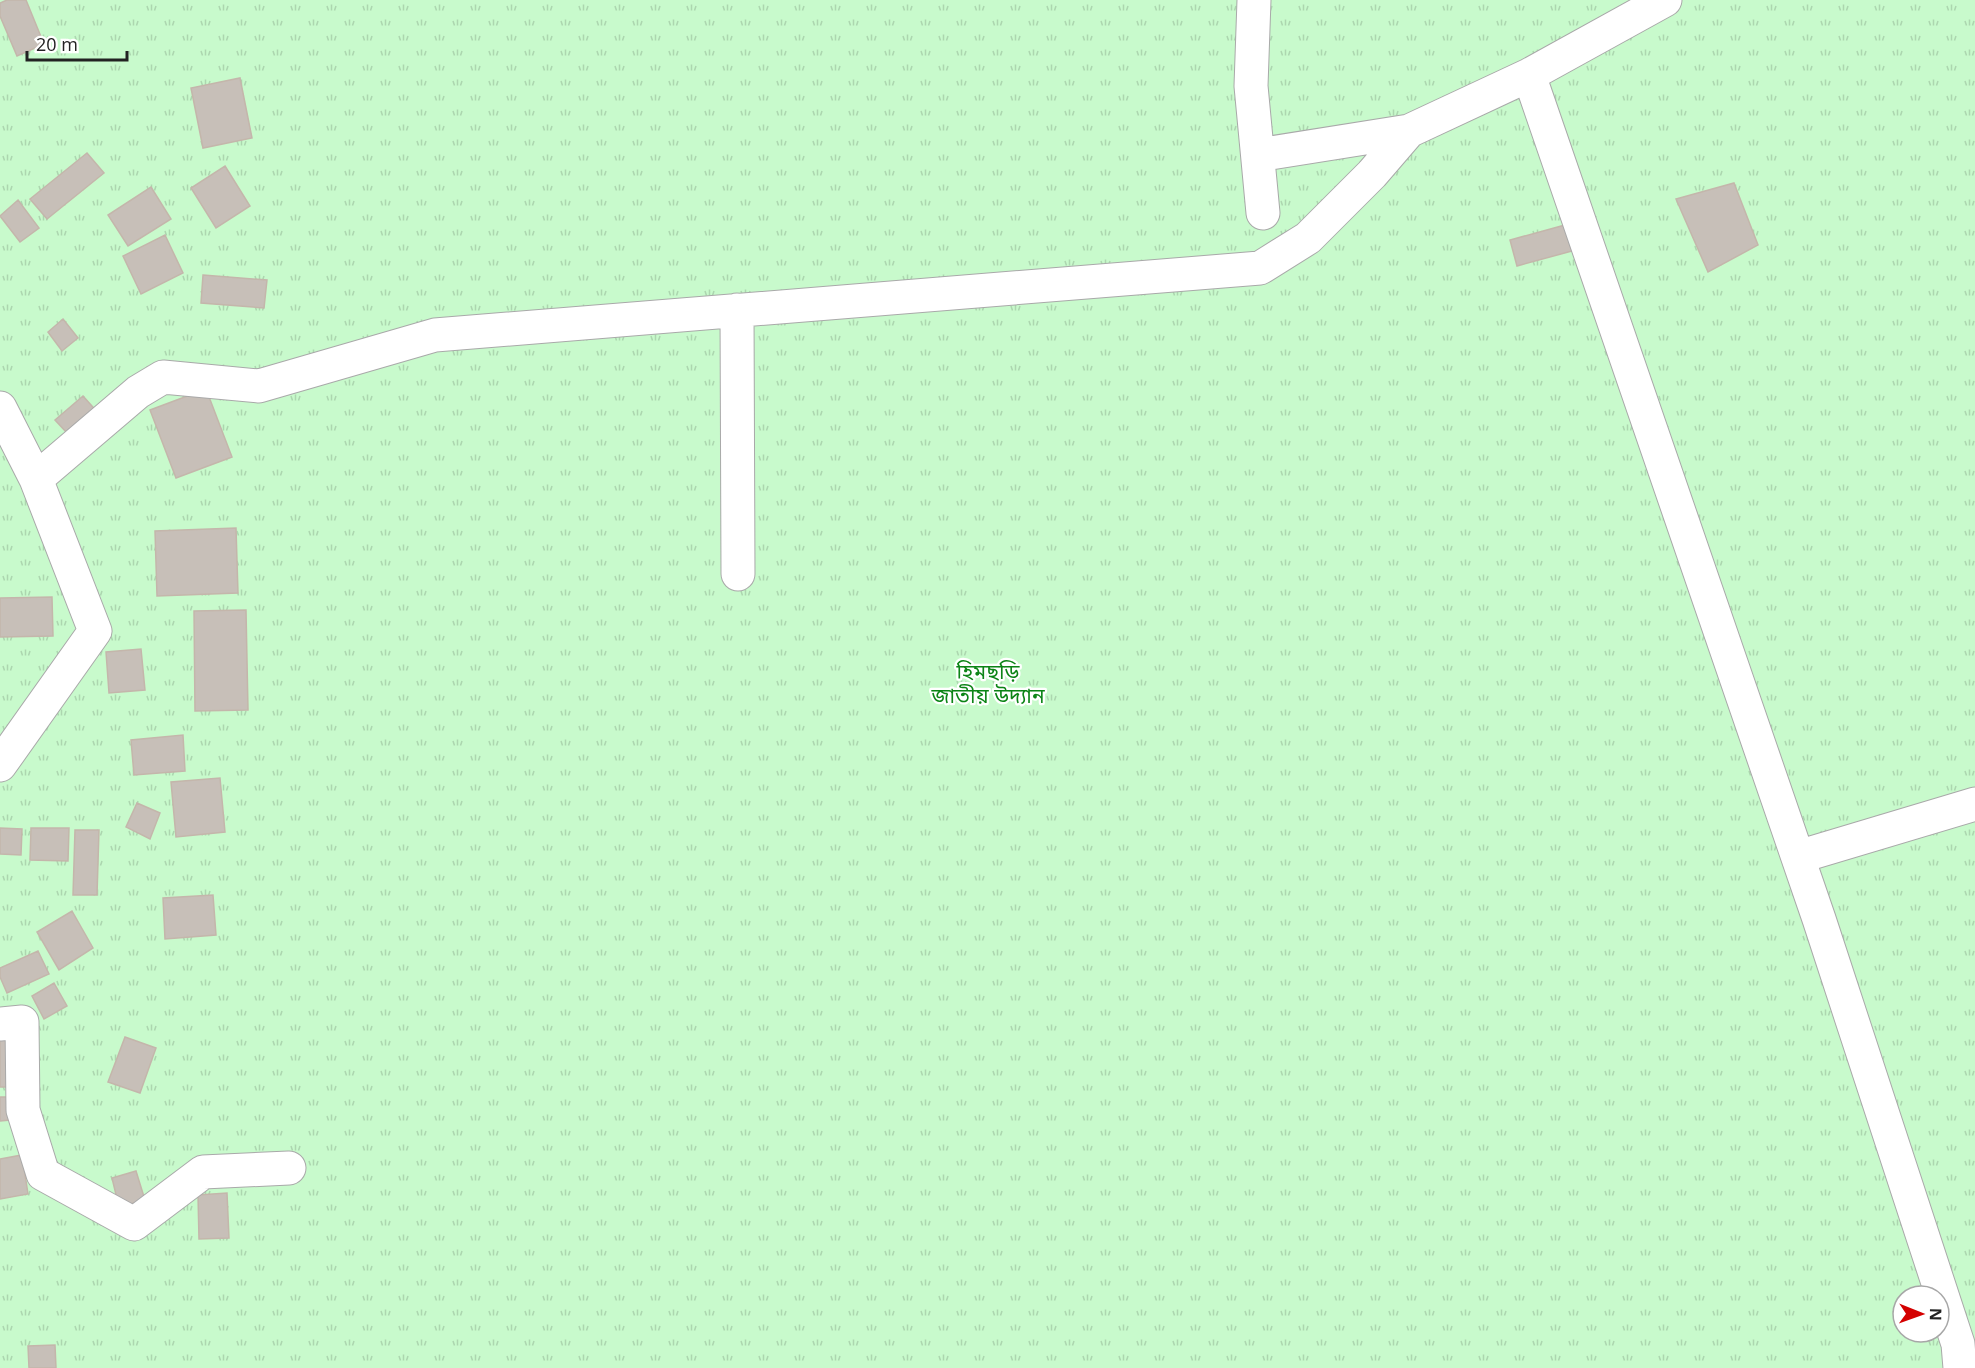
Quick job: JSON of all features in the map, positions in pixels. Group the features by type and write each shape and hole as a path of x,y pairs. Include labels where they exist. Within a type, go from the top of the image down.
{"street":[{"path":"1254,0 1251,86 1263,213"},
{"path":"1258,155 1409,131 1529,75 1665,0"},
{"path":"1529,75 1798,857 1958,1344 1960,1368"},
{"path":"36,479 138,392 163,377 259,386 435,335 1260,268 1308,238 1372,174 1409,131"},
{"path":"737,310 738,574"},
{"path":"0,408 36,479 94,631 0,765"},
{"path":"1798,857 1975,804"},
{"path":"0,1024 22,1022 23,1110 43,1174 134,1224 203,1172 289,1167"}],"green space":[{"name":"হিমছড়ি জাতীয় উদ্যান","path":"0,0 1975,0 1975,1368 0,1368"}],"building":[{"path":"7,0 26,0 44,44 17,56 0,16 0,3"},
{"path":"240,78 252,138 203,148 191,88"},
{"path":"87,153 104,173 47,219 30,199"},
{"path":"225,166 250,206 216,228 191,188"},
{"path":"1734,183 1758,245 1708,272 1676,199"},
{"path":"151,187 171,219 128,246 108,215"},
{"path":"18,200 39,228 20,242 0,216"},
{"path":"1565,225 1572,251 1517,266 1510,240"},
{"path":"165,235 183,273 141,294 123,256"},
{"path":"203,275 267,280 264,308 201,303"},
{"path":"63,319 78,338 62,351 48,332"},
{"path":"206,389 232,457 176,478 150,410"},
{"path":"83,396 108,424 81,448 55,420"},
{"path":"236,528 238,593 157,596 155,531"},
{"path":"52,597 53,636 0,637 0,598"},
{"path":"246,610 248,710 195,711 194,611"},
{"path":"141,649 145,690 109,693 106,652"},
{"path":"183,735 185,771 134,775 131,740"},
{"path":"220,778 225,832 176,837 171,782"},
{"path":"137,803 160,813 150,839 126,827"},
{"path":"0,828 22,829 21,855 0,854"},
{"path":"31,828 69,828 68,861 30,860"},
{"path":"75,830 99,830 97,895 73,895"},
{"path":"213,895 216,935 165,939 163,898"},
{"path":"72,911 93,948 59,970 37,932"},
{"path":"38,951 49,974 7,993 0,977 0,968"},
{"path":"54,983 67,1006 44,1019 32,996"},
{"path":"0,1034 9,1034 11,1087 0,1087"},
{"path":"125,1037 156,1048 140,1093 108,1082"},
{"path":"0,1097 9,1097 10,1120 0,1121"},
{"path":"22,1155 28,1194 0,1199 0,1159"},
{"path":"136,1171 145,1200 119,1207 112,1178"},
{"path":"227,1193 229,1238 199,1239 198,1195"},
{"path":"55,1345 56,1368 29,1368 28,1346"}]}
